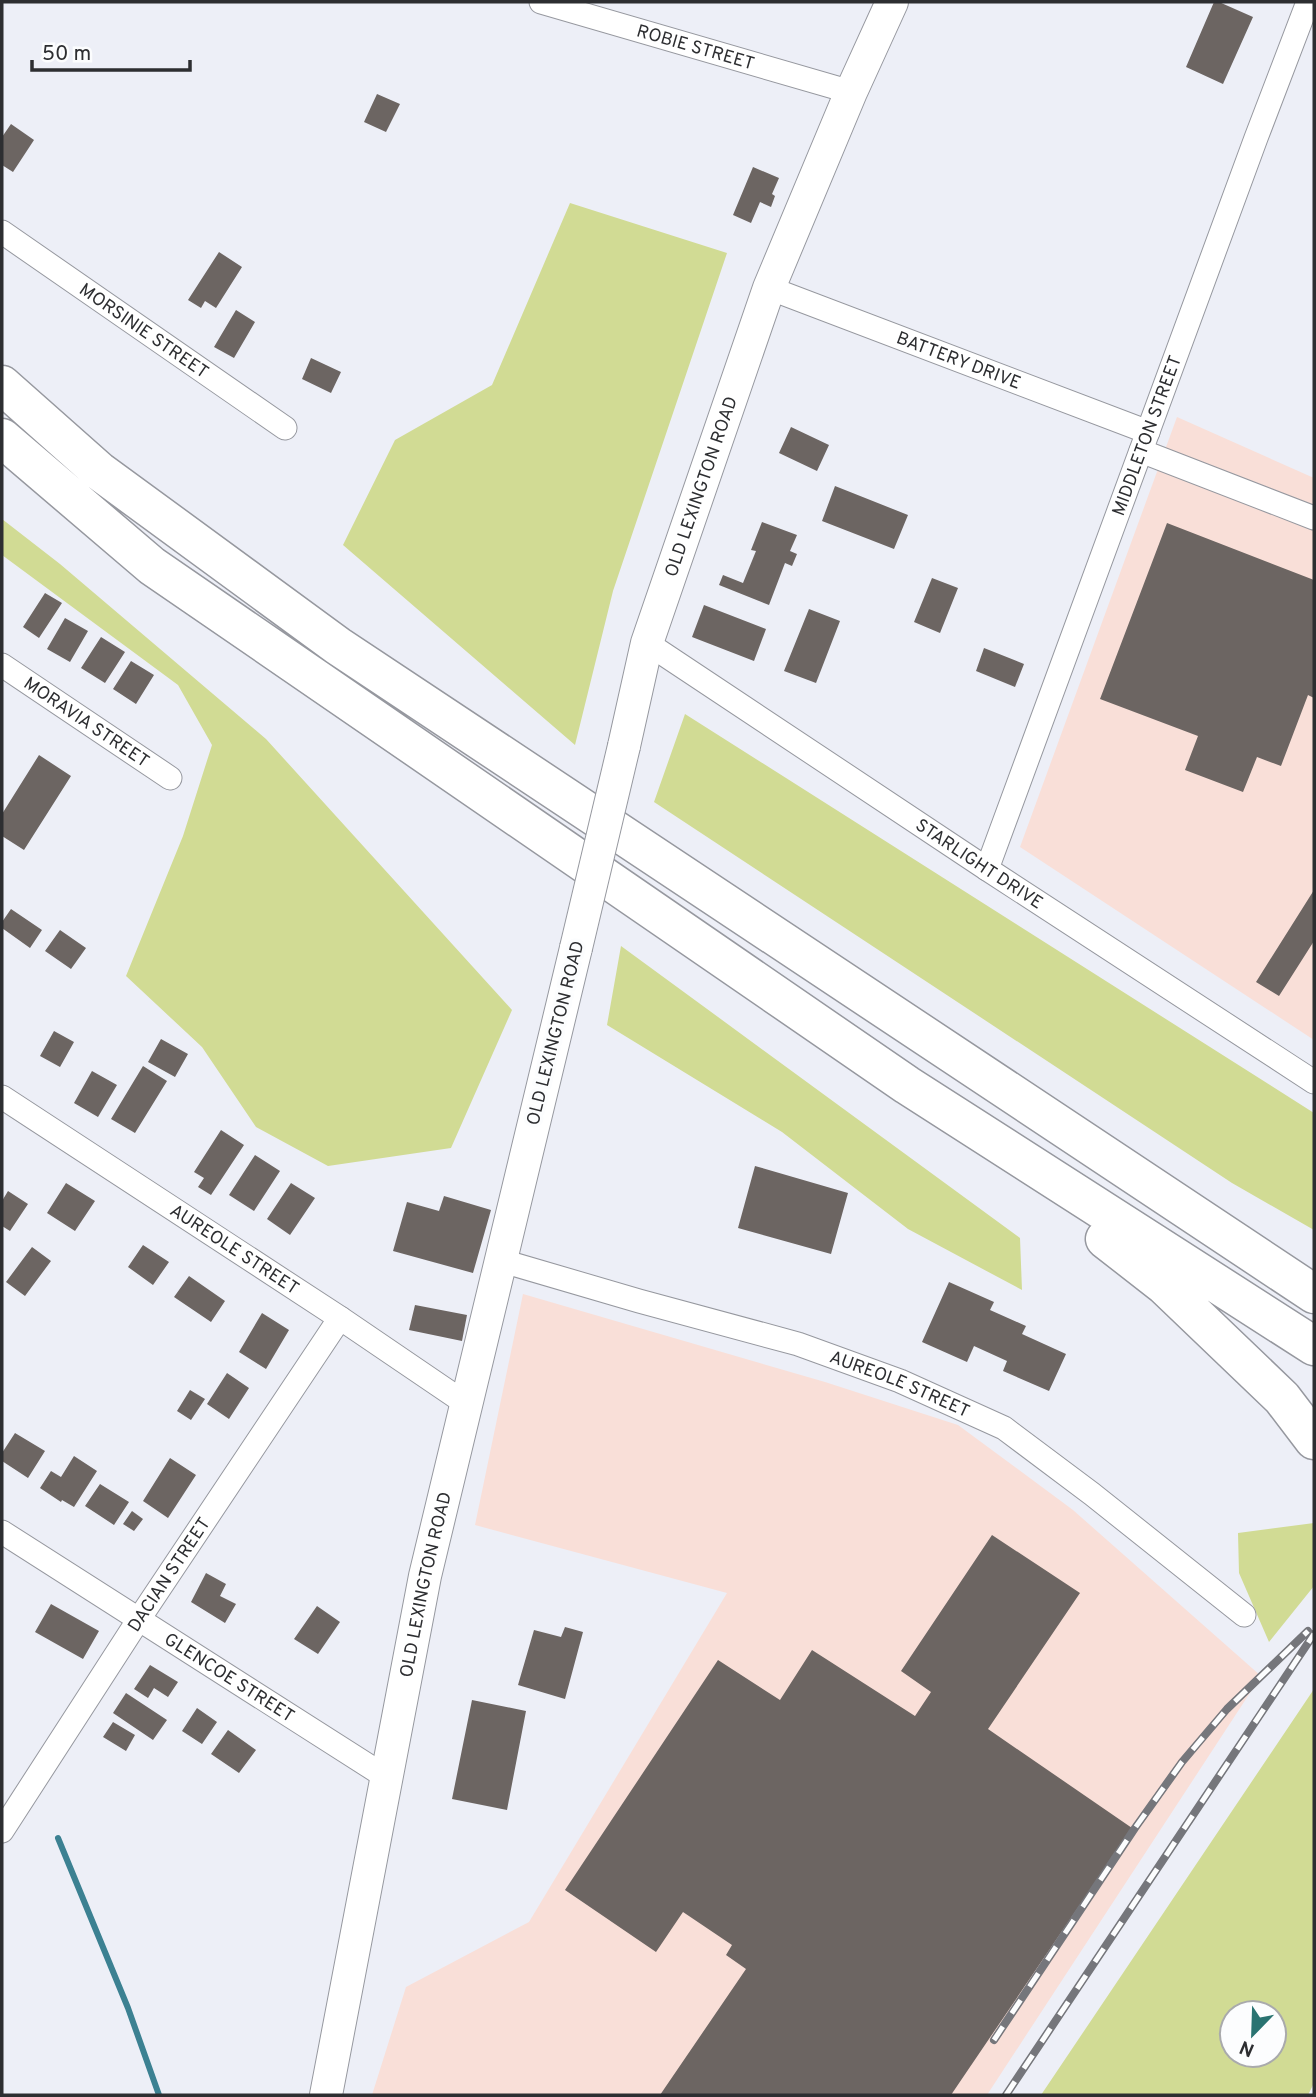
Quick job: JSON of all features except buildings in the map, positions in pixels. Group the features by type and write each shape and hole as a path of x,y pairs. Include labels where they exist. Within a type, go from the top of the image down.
{"highway":[{"path":"2,361 99,471"},
{"path":"2,385 99,471 338,646 1314,1294"},
{"path":"2,438 152,566 907,1085 1314,1346"},
{"path":"907,1085 1164,1284 1282,1398 1314,1440"},
{"path":"1165,1193 1314,1263"}],"main road":[{"name":"OLD LEXINGTON ROAD","path":"326,2095 425,1576 647,643 769,288 851,92 892,2"}],"street":[{"name":"ROBIE STREET","path":"541,2 851,92"},
{"name":"MIDDLETON STREET","path":"987,869 1308,2"},
{"name":"MORSINIE STREET","path":"2,232 285,428"},
{"name":"BATTERY DRIVE","path":"769,288 1145,442 1314,518"},
{"name":"STARLIGHT DRIVE","path":"647,643 1314,1082"},
{"name":"MORAVIA STREET","path":"2,666 170,778"},
{"name":"AUREOLE STREET","path":"2,1097 465,1403"},
{"name":"AUREOLE STREET","path":"499,1260 798,1344 900,1381 1004,1428 1244,1615"},
{"name":"DACIAN STREET","path":"2,1832 139,1619 340,1318"},
{"name":"GLENCOE STREET","path":"2,1532 386,1777"}],"shaded area":[{"path":"1177,417 1314,478 1314,1040 1020,847"},
{"path":"523,1294 825,1382 958,1425 1073,1510 1261,1676 987,2095 372,2095 406,1987 529,1922 727,1593 475,1525"}],"green space":[{"path":"570,203 727,253 613,591 575,745 343,545 395,440 492,385"},
{"path":"2,519 60,564 266,739 512,1010 451,1148 328,1166 256,1127 202,1047 126,976 183,836 212,745 178,685 2,555"},
{"path":"685,714 1314,1113 1314,1230 1232,1183 654,802"},
{"path":"621,946 1020,1238 1022,1290 908,1229 782,1132 607,1025"},
{"path":"1314,1523 1314,1586 1269,1642 1239,1573 1238,1533"},
{"path":"1314,1689 1314,2083 1308,2095 1041,2095"}],"waterway":[{"path":"58,1838 128,2008 159,2095"}],"railway":[{"path":"994,2040 1182,1762 1227,1709 1308,1631"},
{"path":"1006,2095 1314,1634"}]}
